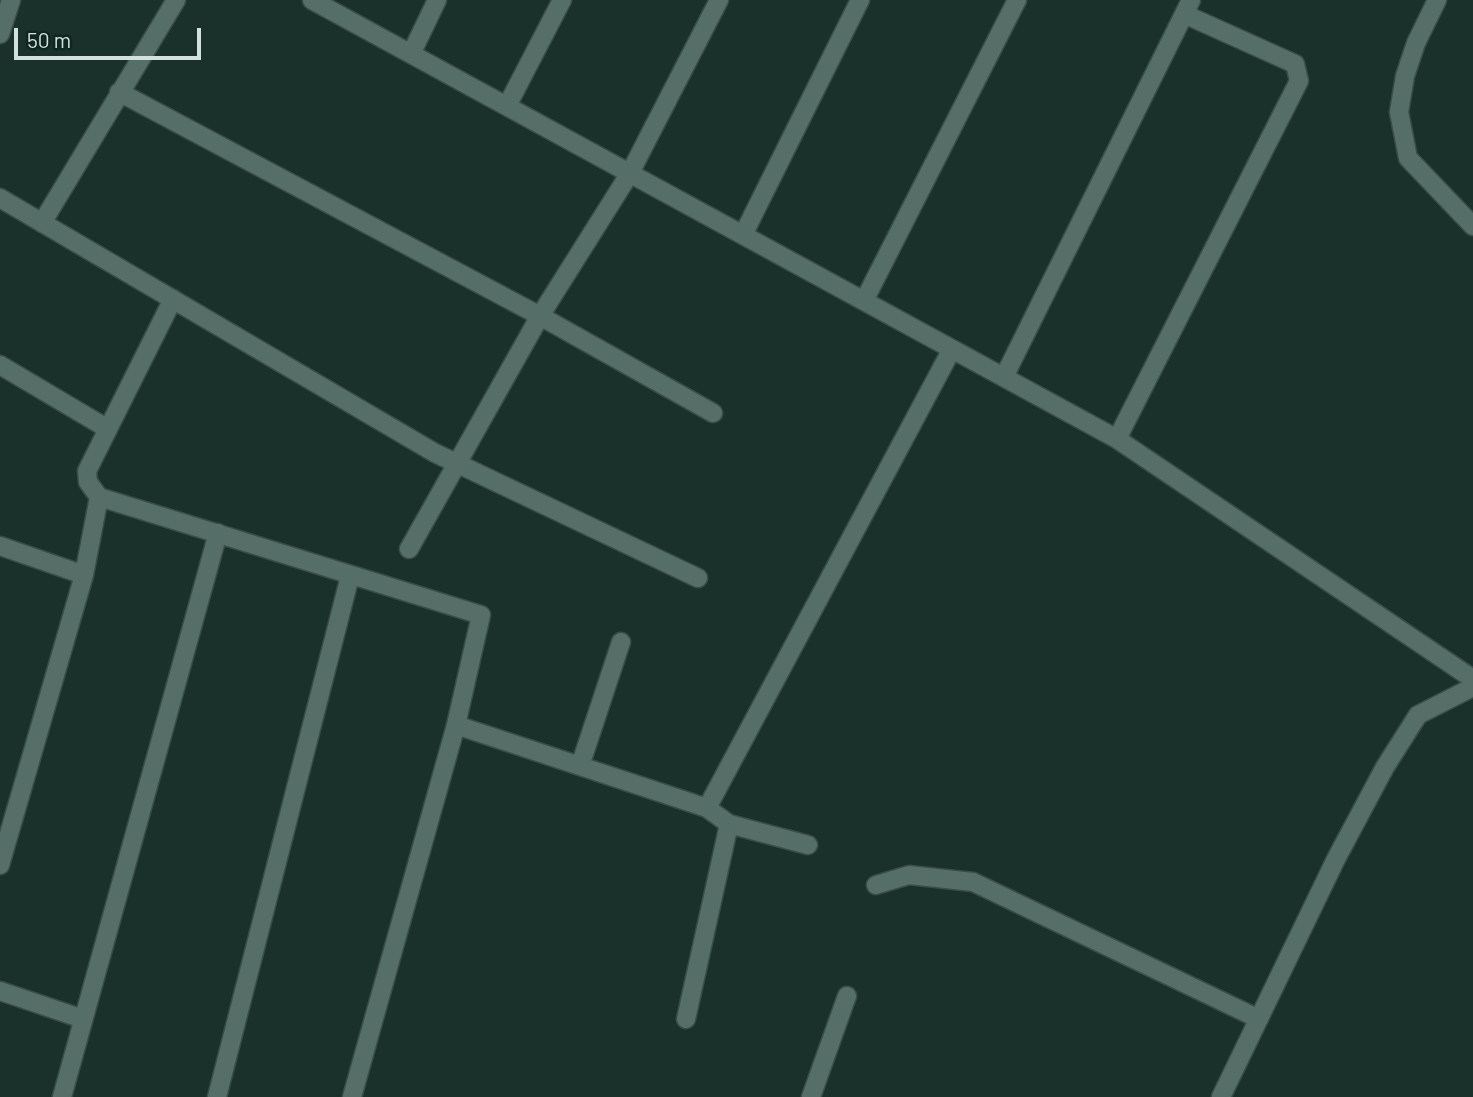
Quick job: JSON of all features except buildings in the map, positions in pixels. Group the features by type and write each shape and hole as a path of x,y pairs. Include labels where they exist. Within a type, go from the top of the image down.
{"street":[{"path":"0,34 11,0"},
{"path":"42,223 176,0"},
{"path":"312,0 1117,439 1473,679"},
{"path":"411,54 437,0"},
{"path":"507,106 562,0"},
{"path":"409,549 540,316 630,173 719,0"},
{"path":"743,235 860,0"},
{"path":"863,301 1017,0"},
{"path":"1437,0 1416,43 1405,76 1399,112 1408,158 1473,226"},
{"path":"1004,377 1188,7 1295,64 1299,81 1117,439"},
{"path":"119,92 540,316 713,413"},
{"path":"0,198 456,463 698,578"},
{"path":"173,299 87,471 88,482 99,497 481,615 456,725 352,1097"},
{"path":"707,808 952,349"},
{"path":"0,365 108,429"},
{"path":"0,865 84,575 99,497"},
{"path":"62,1097 218,533"},
{"path":"0,546 84,575"},
{"path":"217,1097 350,576"},
{"path":"580,766 621,642"},
{"path":"1221,1097 1336,859 1418,715 1473,687"},
{"path":"456,725 707,808 729,824 808,845"},
{"path":"686,1019 729,824"},
{"path":"876,885 909,875 973,882 1259,1019"},
{"path":"0,991 83,1019"},
{"path":"811,1097 847,996"}]}
